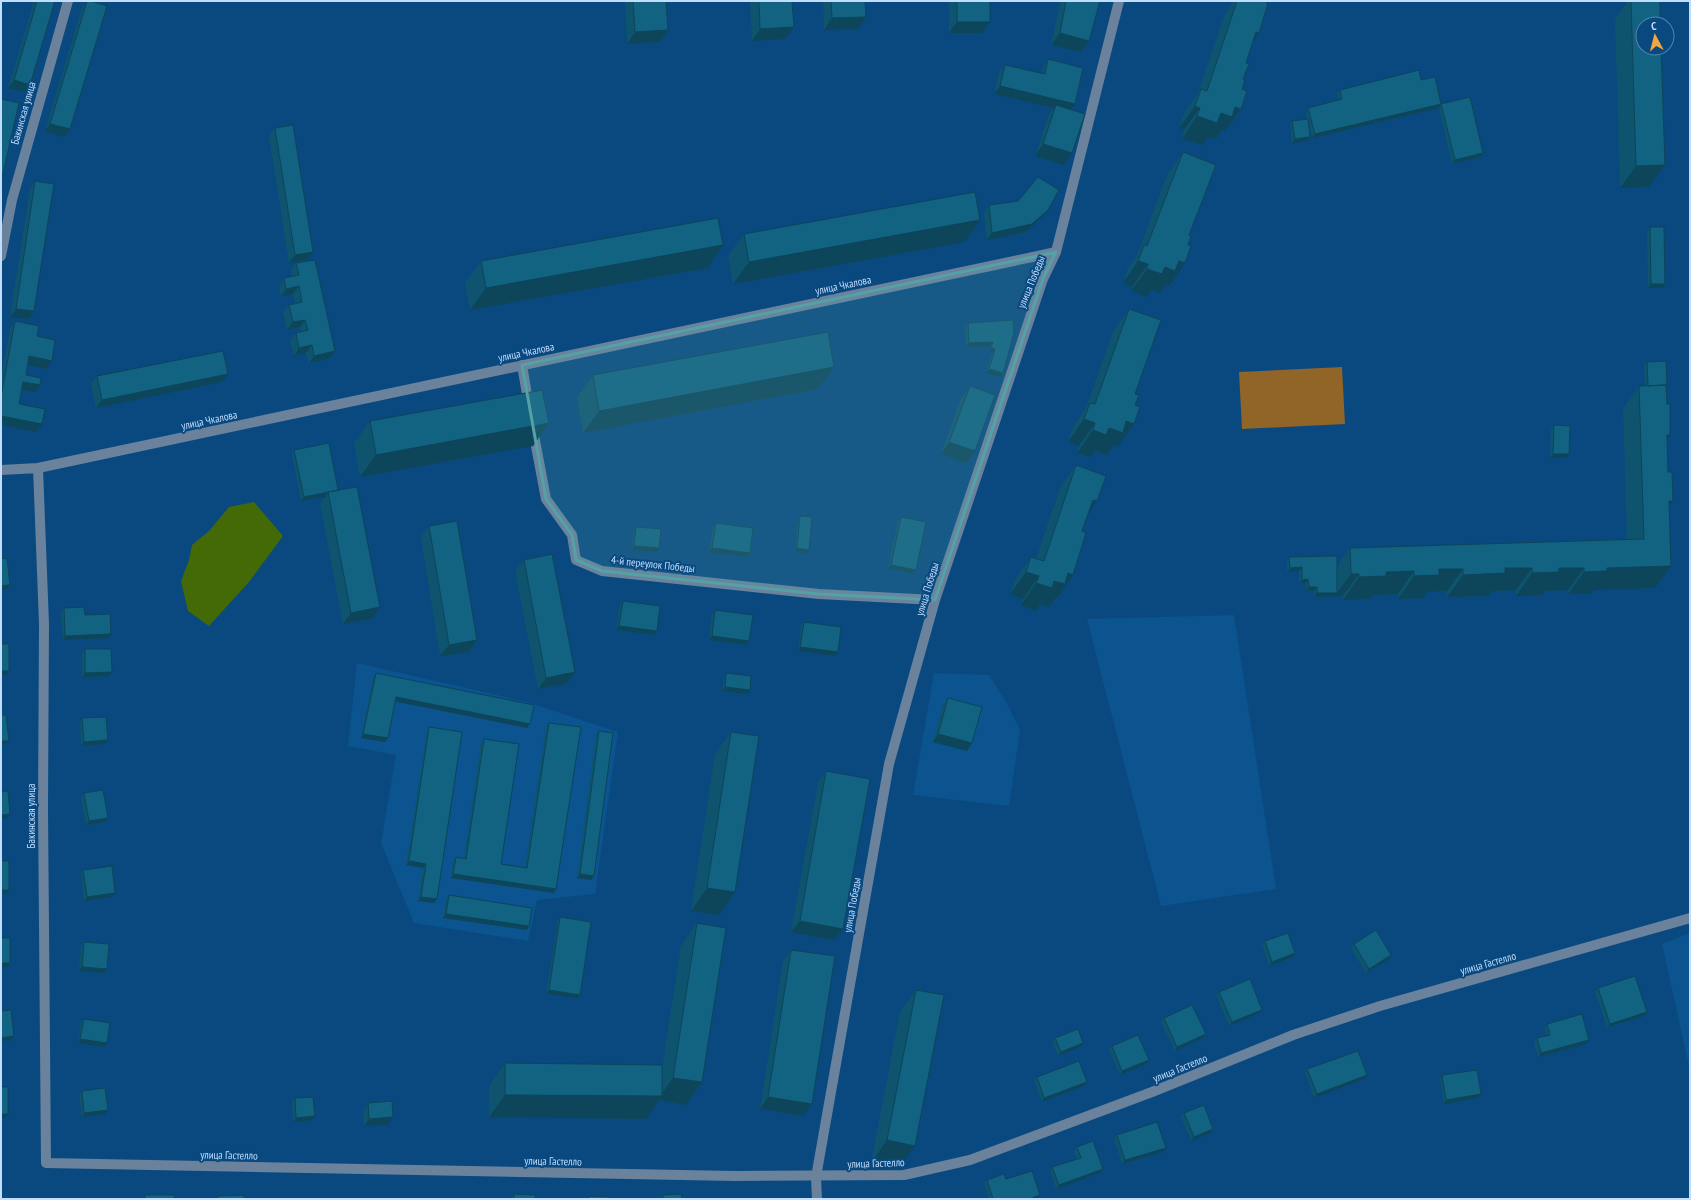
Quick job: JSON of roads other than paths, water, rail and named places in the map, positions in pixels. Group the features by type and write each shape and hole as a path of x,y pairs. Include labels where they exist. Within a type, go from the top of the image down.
{"street":[{"name":"Бакинская улица","path":"1,256 12,200 68,1"},
{"name":"улица Победы","path":"817,1199 816,1177 889,764 935,600 1043,279 1056,252 1119,1"},
{"name":"улица Чкалова","path":"1,470 38,468 1056,252"},
{"name":"4-й переулок Победы","path":"522,365 546,499 572,535 576,560 602,571 819,594 935,600"},
{"name":"Бакинская улица","path":"38,468 44,624 43,809 46,1163"},
{"name":"улица Гастелло","path":"46,1163 816,1177 904,1175 970,1160 1152,1092 1293,1035 1380,1006 1690,918"}]}
